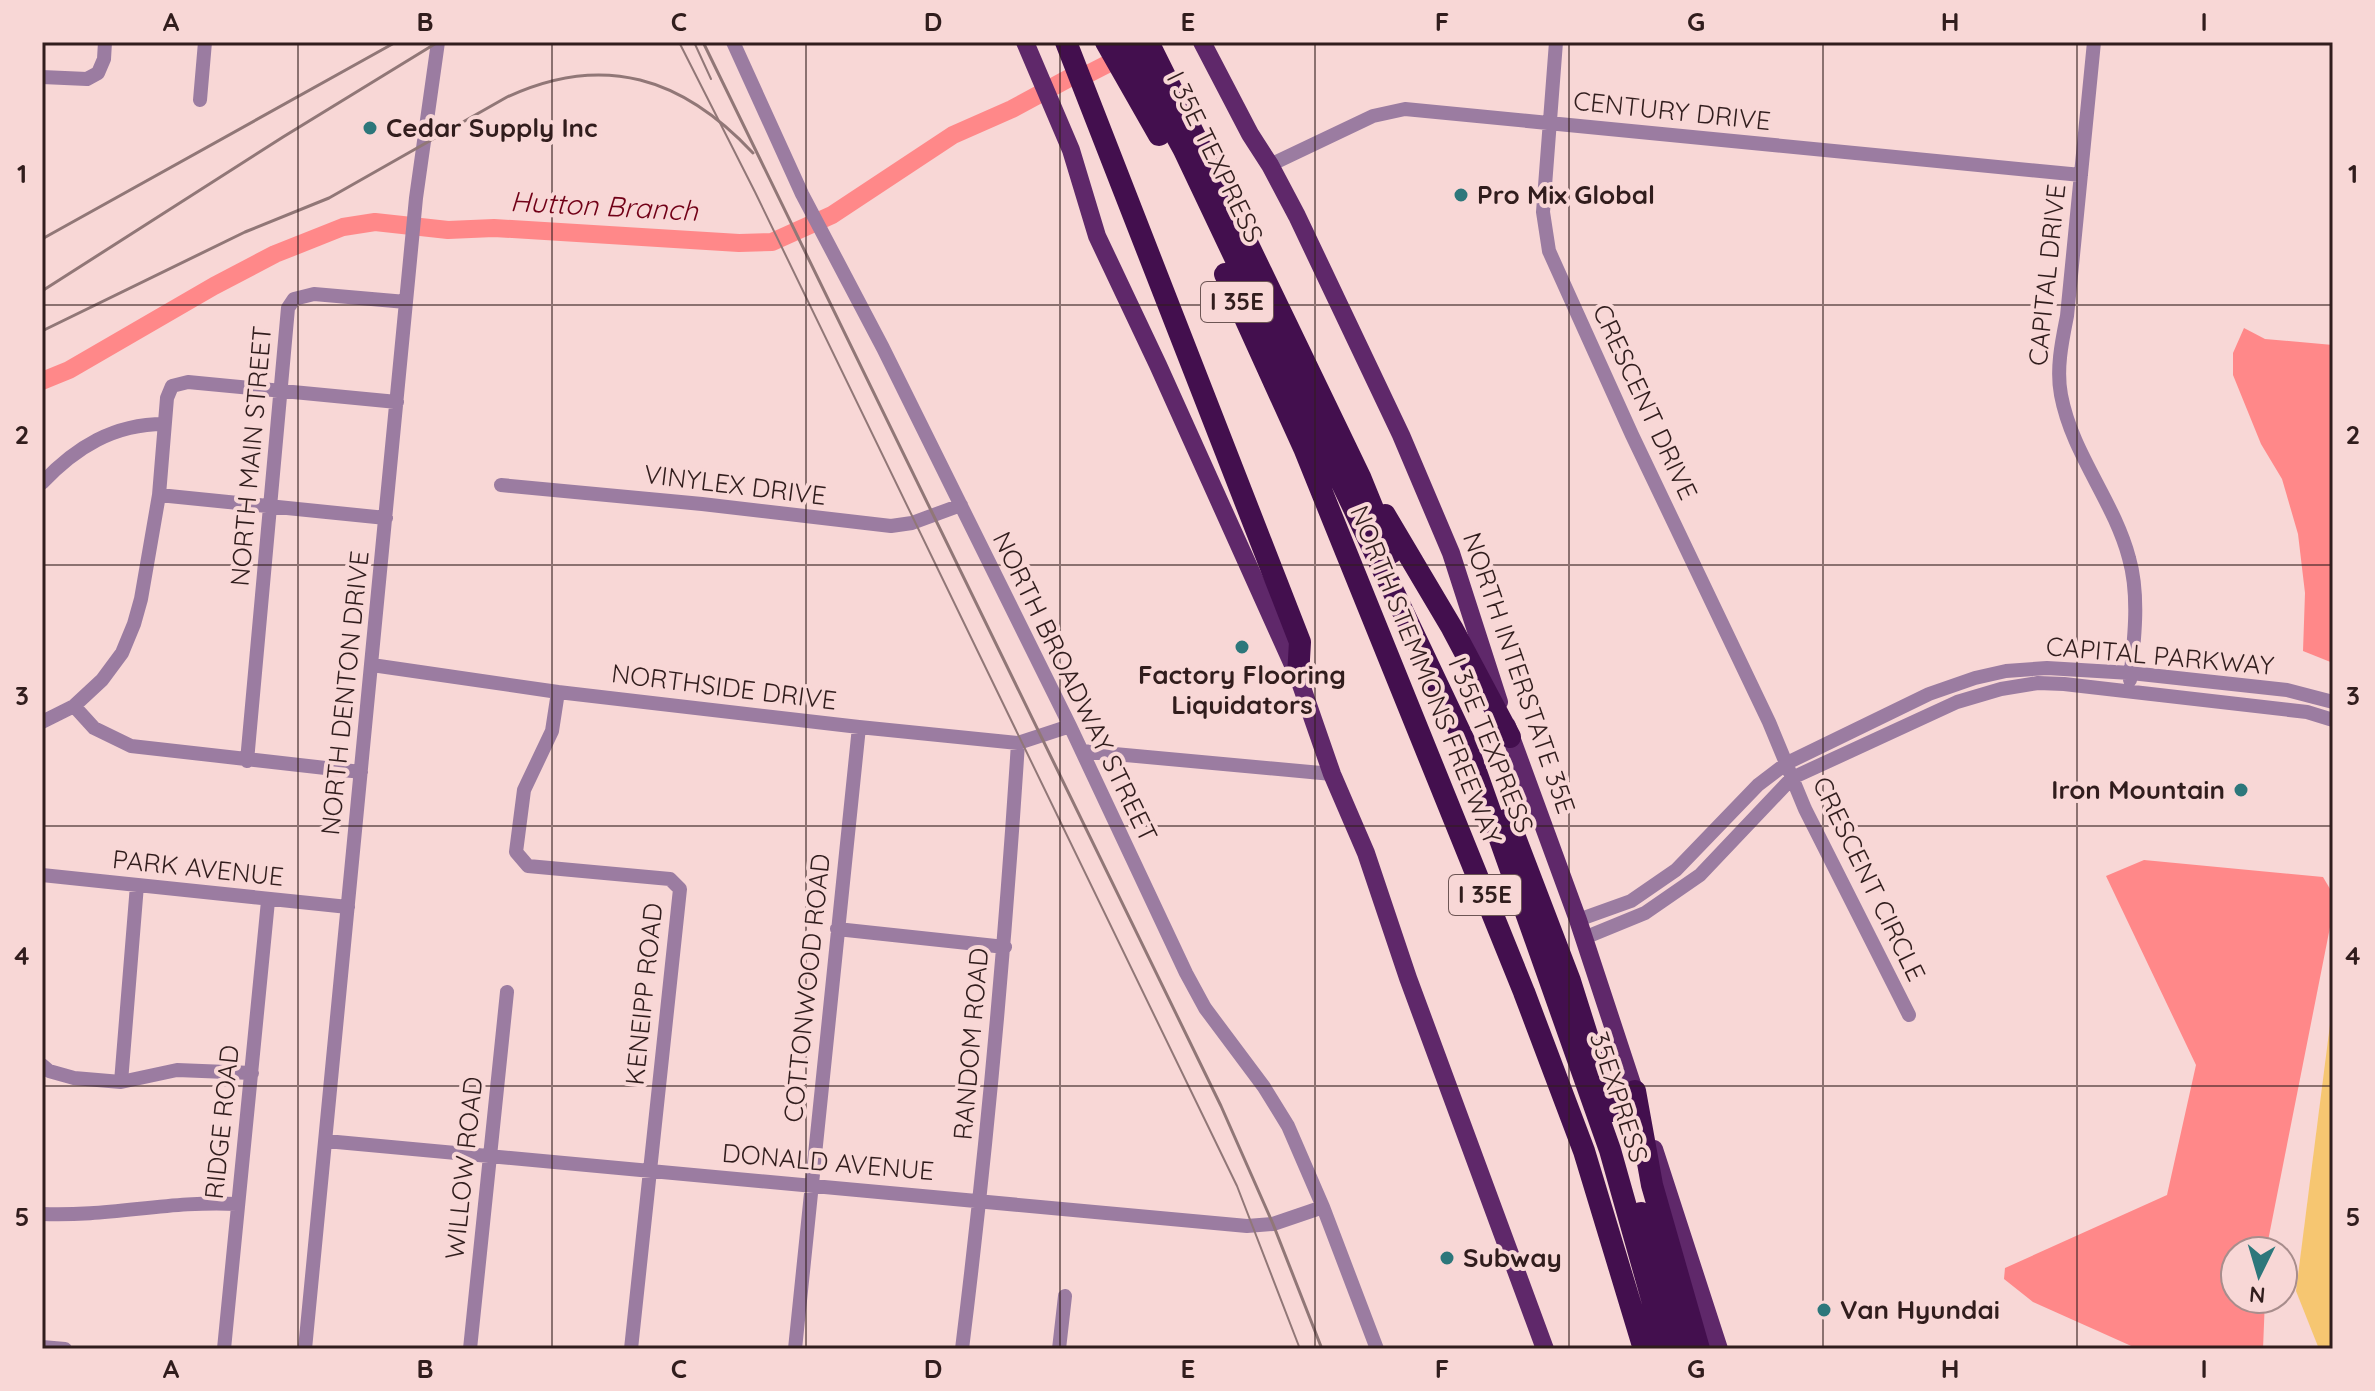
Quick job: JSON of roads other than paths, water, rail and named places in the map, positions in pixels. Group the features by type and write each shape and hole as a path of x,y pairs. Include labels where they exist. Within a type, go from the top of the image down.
{"highway":[{"path":"1066,42 1300,642 1298,676"},
{"name":"NORTH STEMMONS FREEWAY","path":"1106,42 1185,151 1360,477 1378,525 1475,736 1570,981 1683,1349"},
{"name":"I 35E TEXPRESS","path":"1125,42 1185,151 1468,749 1509,866"},
{"name":"NORTH STEMMONS FREEWAY","path":"1148,42 1185,151 1524,992 1584,1151 1644,1349"},
{"path":"1360,477 1402,540 1510,737"},
{"name":"35EXPRESS","path":"1509,866 1610,1150 1628,1223 1666,1349"},
{"path":"1635,1091 1652,1185 1699,1349"}],"main road":[{"name":"NORTH INTERSTATE 35E","path":"1206,48 1250,134 1270,165 1352,331 1440,523 1510,737 1581,929 1719,1349"},
{"path":"1029,50 1065,134 1097,236 1298,676 1332,774 1366,853 1403,963 1545,1349"}],"street":[{"path":"42,77 87,79 98,73 104,59 105,42"},
{"path":"200,100 205,42"},
{"name":"NORTH DENTON DRIVE","path":"305,1349 416,198 438,42"},
{"name":"NORTH BROADWAY STREET","path":"733,42 802,194 883,348 1070,726 1186,973 1205,1008 1264,1087 1288,1126 1323,1207 1377,1349"},
{"name":"CRESCENT DRIVE","path":"1556,42 1543,212 1549,251 1787,763"},
{"name":"CAPITAL DRIVE","path":"2094,42 2067,316 2060,355 2060,393 2091,473 2117,519 2130,561 2135,588 2129,691"},
{"name":"CENTURY DRIVE","path":"1270,165 1373,116 1405,109 2081,175"},
{"name":"NORTH MAIN STREET","path":"247,761 283,393 288,308 294,299 314,294 406,302"},
{"path":"42,722 74,706 102,680 122,653 141,599 159,495 167,398 172,386 188,382 397,402"},
{"path":"42,483 79,449 101,436 125,428 164,424"},
{"name":"VINYLEX DRIVE","path":"501,485 891,526 912,523 961,505"},
{"path":"159,495 386,518"},
{"name":"NORTHSIDE DRIVE","path":"372,665 558,692 1018,743 1070,726"},
{"name":"CAPITAL PARKWAY","path":"1581,929 1631,901 1676,870 1758,785 1787,763 1929,694 1975,678 2006,671 2047,668 2131,673 2287,690 2333,702"},
{"name":"CAPITAL PARKWAY","path":"1581,929 1645,913 1700,875 1792,778 1957,702 2001,689 2038,683 2129,691 2307,712 2333,720"},
{"name":"KENEIPP ROAD","path":"558,692 552,731 524,790 516,852 528,866 670,879 680,889 631,1349"},
{"path":"74,706 94,728 131,746 361,772"},
{"name":"COTTONWOOD ROAD","path":"795,1349 859,727"},
{"name":"RANDOM ROAD","path":"962,1349 981,1200 1005,947 1018,743"},
{"path":"1082,751 1332,774"},
{"name":"CRESCENT CIRCLE","path":"1787,763 1810,820 1909,1015"},
{"name":"PARK AVENUE","path":"42,875 348,907"},
{"path":"121,1082 137,885"},
{"name":"RIDGE ROAD","path":"224,1349 268,901"},
{"path":"837,929 1005,947"},
{"name":"WILLOW ROAD","path":"470,1349 507,992"},
{"path":"42,1065 49,1071 74,1078 121,1082 177,1070 252,1073"},
{"name":"DONALD AVENUE","path":"326,1141 1247,1226 1273,1224 1323,1207"},
{"path":"42,1214 87,1215 207,1202 237,1204"},
{"path":"1059,1349 1065,1296"},
{"path":"42,1347 65,1349"}],"waterway":[{"name":"Hutton Branch","path":"42,381 69,370 275,254 343,227 375,222 448,230 494,228 739,243 772,242 832,215 953,135 1012,109 1073,76 1086,75 1127,54"}],"tram line":[{"path":"679,42 755,192 1237,1186 1300,1349"},
{"path":"694,42 711,79"}],"railway":[{"path":"42,239 396,42"},
{"path":"42,291 438,42"},
{"path":"703,42 1221,1106 1273,1224 1322,1349"},
{"path":"42,331 245,232 329,198 507,97 543,83 577,76 609,75 640,80 670,90 699,106 753,153"}],"place":[{"name":"Cedar Supply Inc","path":"370,128"},
{"name":"Pro Mix Global","path":"1461,195"},
{"name":"Factory Flooring Liquidators","path":"1242,647"},
{"name":"Iron Mountain","path":"2241,790"},
{"name":"Subway","path":"1447,1258"},
{"name":"Van Hyundai","path":"1824,1310"}]}
